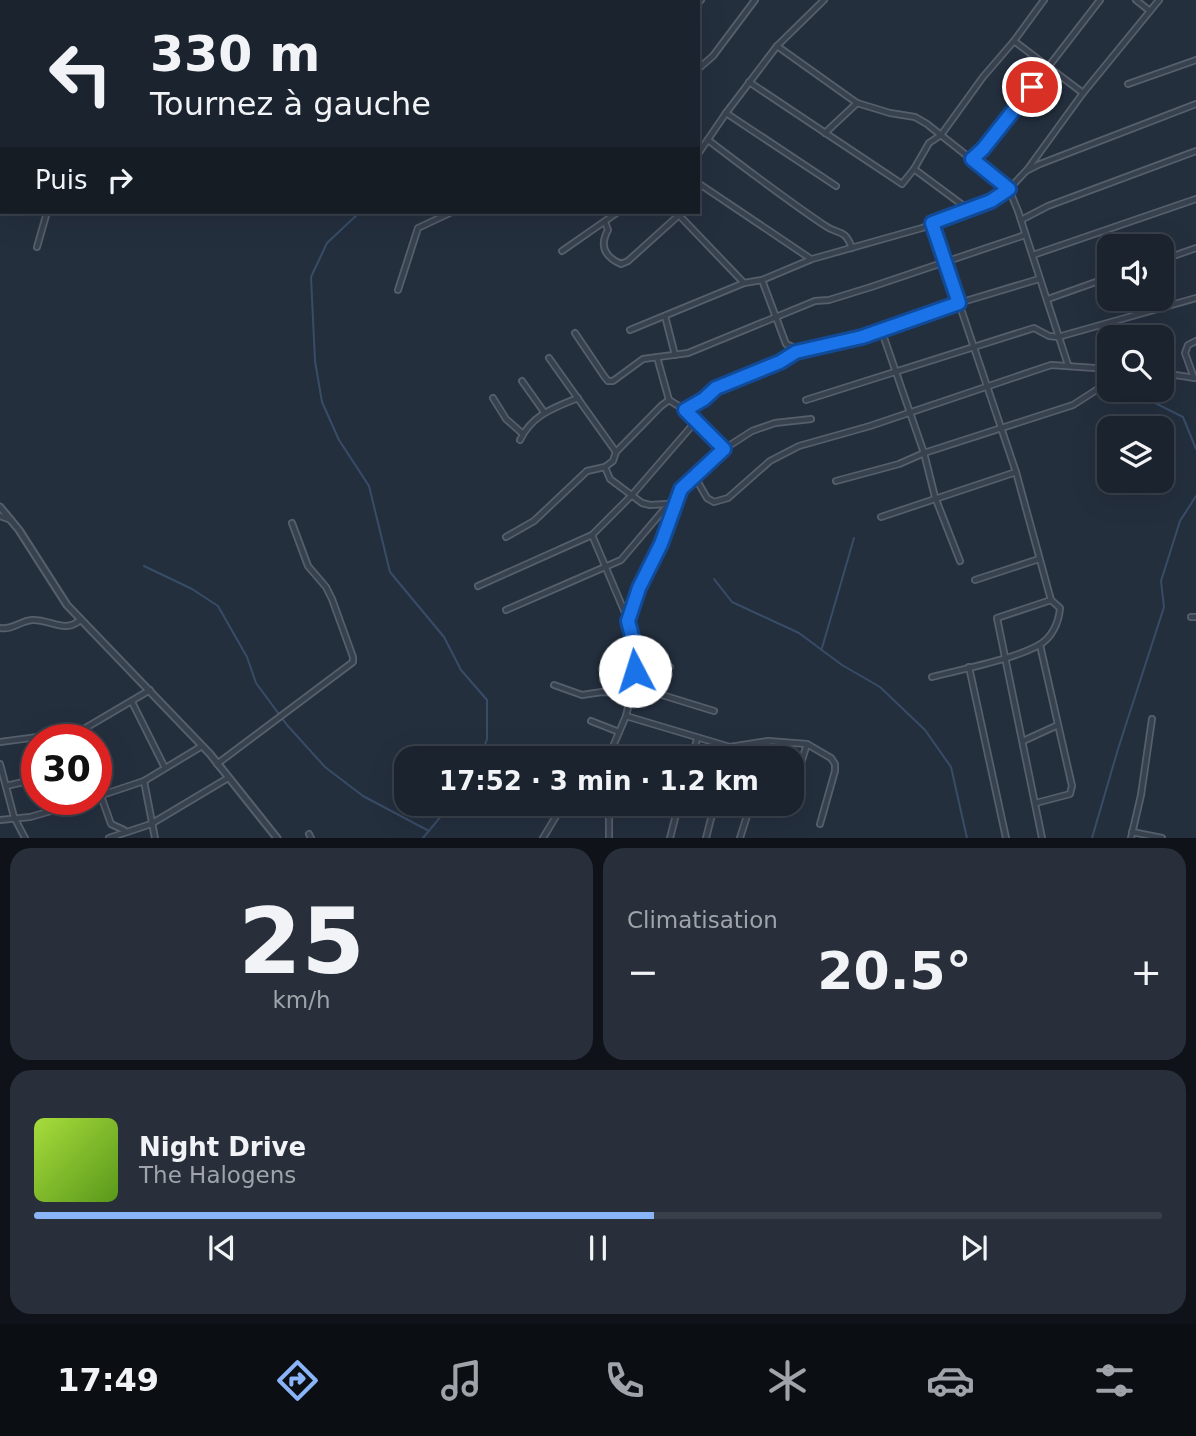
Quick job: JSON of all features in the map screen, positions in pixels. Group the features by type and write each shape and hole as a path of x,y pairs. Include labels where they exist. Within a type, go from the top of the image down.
{"street":[{"path":"700,67 713,56 755,0"},
{"path":"700,151 777,46 824,0"},
{"path":"749,82 902,184 929,143 941,135 1044,0"},
{"path":"972,159 991,139 1100,0"},
{"path":"1136,0 1150,11"},
{"path":"629,330 744,283 762,280 812,259 932,223 991,201 1009,189 1027,171 1083,93 1159,0"},
{"path":"1014,41 1083,93"},
{"path":"777,46 857,103 915,117 1009,189 1068,365"},
{"path":"1128,84 1196,60"},
{"path":"825,133 857,103"},
{"path":"1027,171 1196,104"},
{"path":"726,113 836,186"},
{"path":"708,141 798,208 829,229 847,236 852,248"},
{"path":"1021,220 1048,206 1196,151"},
{"path":"914,169 968,209"},
{"path":"700,184 812,259"},
{"path":"1033,255 1196,199"},
{"path":"37,247 46,214"},
{"path":"398,290 418,229 448,214"},
{"path":"562,251 615,214"},
{"path":"605,222 608,230 603,242 604,251 621,264 628,261 678,214 744,283"},
{"path":"932,223 1016,472 1051,600 1060,608 1059,619 1050,635 1040,645 932,677"},
{"path":"575,333 608,381 613,381 643,359 688,353 815,301 829,300 871,287 1025,235"},
{"path":"1174,256 1196,248"},
{"path":"685,410 716,388 801,351 862,337 959,303 1039,279"},
{"path":"762,280 786,344 801,351"},
{"path":"1047,299 1097,282"},
{"path":"806,400 1034,328 1058,337 1196,298"},
{"path":"665,316 675,355"},
{"path":"881,329 924,453 935,497 960,561"},
{"path":"1195,378 1185,353 1188,345 1196,341"},
{"path":"549,358 616,452"},
{"path":"657,358 669,400 685,410 724,449"},
{"path":"695,477 707,498 714,502 728,498 783,452 1052,365 1097,368"},
{"path":"1174,375 1195,378"},
{"path":"522,381 544,412"},
{"path":"836,481 899,464 924,453 1073,405 1097,390"},
{"path":"493,398 506,419 523,434"},
{"path":"520,440 532,421 544,412 578,398"},
{"path":"506,537 534,521 587,471 606,467 613,461 616,452 669,400"},
{"path":"506,610 606,568 625,557 668,503 724,449 762,426 811,419"},
{"path":"478,586 592,535 632,495 696,421"},
{"path":"606,467 607,475 646,505 668,503"},
{"path":"881,517 1016,472"},
{"path":"628,621 681,489"},
{"path":"0,507 12,520 57,591 80,620 202,746 276,838"},
{"path":"0,516 12,520"},
{"path":"217,764 353,662 332,599 326,587 308,566 292,523"},
{"path":"592,535 628,621 637,656 626,716 614,746"},
{"path":"975,580 1039,559"},
{"path":"1042,838 997,618 1051,600"},
{"path":"0,628 15,628 31,620 55,626 72,626 80,620"},
{"path":"1036,803 1070,794 1072,786 1040,645"},
{"path":"637,656 670,667"},
{"path":"970,667 1006,838"},
{"path":"554,685 577,695 602,692 631,694"},
{"path":"633,686 714,711"},
{"path":"0,742 70,735 84,730 150,690"},
{"path":"132,702 164,768"},
{"path":"626,716 726,746"},
{"path":"1152,719 1141,795 1131,835 1162,838"},
{"path":"591,721 620,732"},
{"path":"1023,741 1058,725"},
{"path":"695,746 697,739"},
{"path":"736,746 768,741 807,744 831,758 835,771 820,824"},
{"path":"767,746 768,741"},
{"path":"804,754 807,744"},
{"path":"112,792 144,781 202,746"},
{"path":"0,764 14,817 25,838"},
{"path":"109,838 125,830 151,824 228,778"},
{"path":"144,781 155,838"},
{"path":"6,786 21,783"},
{"path":"0,820 37,815"},
{"path":"107,815 109,821 125,830"},
{"path":"543,838 556,816"},
{"path":"608,816 609,838"},
{"path":"670,838 676,816"},
{"path":"706,838 712,816"},
{"path":"740,838 747,816"}],"waterway":[{"path":"358,214 327,243 311,277 315,361 322,402 339,440 369,486 390,572 444,637 461,670 487,700 487,739 484,746"},
{"path":"1155,403 1183,417 1196,449"},
{"path":"1092,838 1164,607 1161,581 1180,521 1196,496"},
{"path":"822,648 854,538"},
{"path":"144,566 192,589 218,606 247,657 256,683 287,725 325,767 363,796 429,831"},
{"path":"714,579 732,602 799,633 842,665 880,687 925,730 951,767 967,838"},
{"path":"423,838 441,816"}],"route":[{"path":"635,671 637,656 628,621 639,588 656,557 681,489 724,449 685,410 716,388 756,373 796,352 862,337 959,303 932,223 991,201 1009,189 972,159 1032,87"}]}
